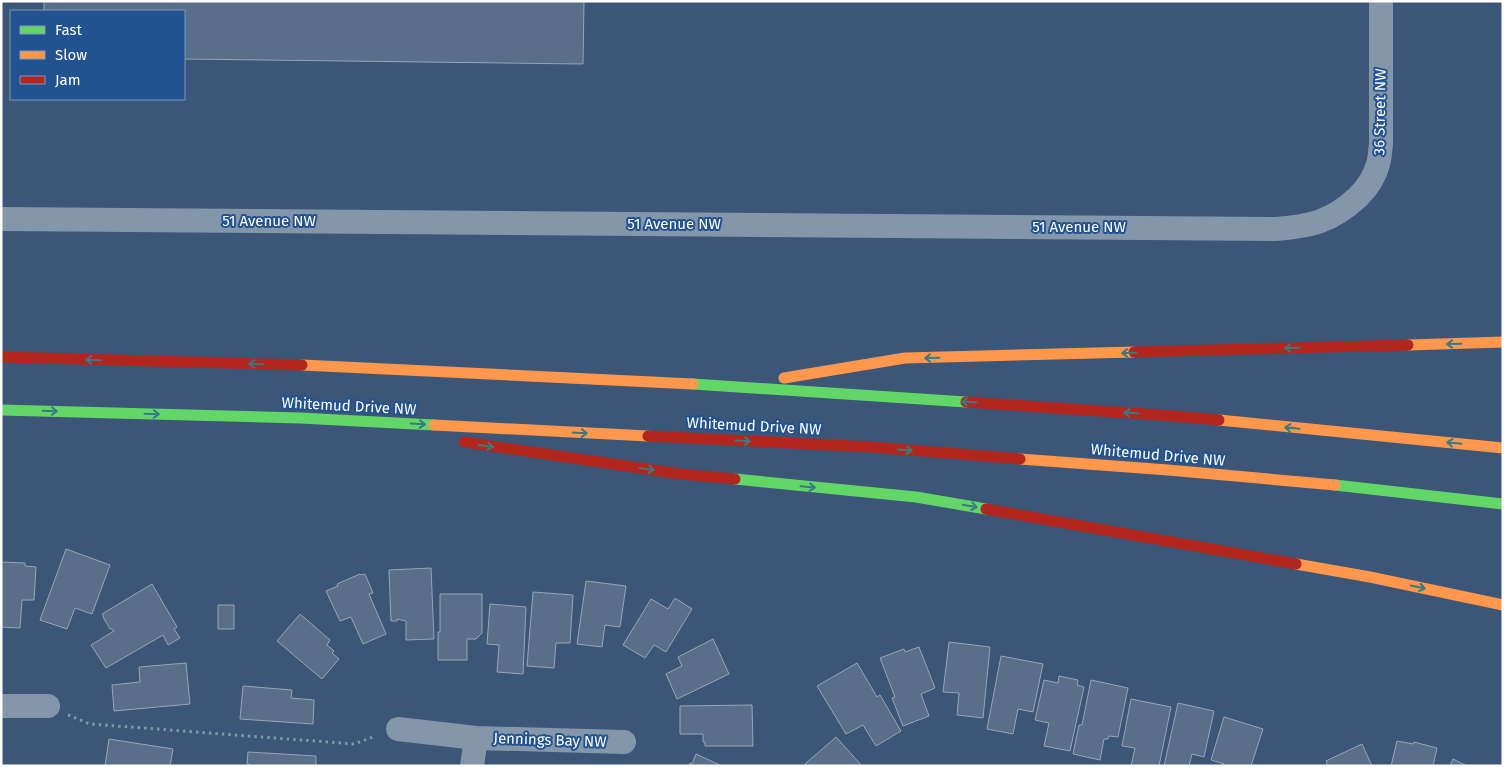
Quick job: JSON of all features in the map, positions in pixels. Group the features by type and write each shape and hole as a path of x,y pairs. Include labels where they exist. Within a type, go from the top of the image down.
{"highway":[{"path":"736,386 905,358 1503,342"},
{"path":"1,357 305,365 736,386 1173,416 1503,448"},
{"name":"Whitemud Drive NW","path":"1,410 300,418 871,448 1168,470 1341,486 1503,504"},
{"path":"300,418 417,436"},
{"path":"456,441 680,474 916,497 1370,577 1503,605"}],"street":[{"name":"36 Street NW","path":"1344,210 1371,182 1378,165 1381,144 1381,1"},
{"name":"51 Avenue NW","path":"1,219 1276,228 1300,226 1324,220 1344,210"},
{"path":"1,706 48,706"},
{"name":"Jennings Bay NW","path":"398,729 476,738 624,742"},
{"name":"Jennings Bay NW","path":"472,766 476,738"}],"path":[{"path":"48,706 90,724 354,744 398,729"}],"building":[{"path":"44,1 584,1 583,64 185,59 185,10 44,10"},
{"path":"66,549 110,565 92,614 75,608 67,629 40,620"},
{"path":"1,562 25,563 25,566 36,567 34,600 22,600 20,628 1,627"},
{"path":"431,568 434,639 406,640 406,621 397,619 397,621 391,621 389,570"},
{"path":"360,574 365,574 373,593 369,594 386,634 363,644 351,617 340,621 326,591"},
{"path":"586,581 626,586 620,627 605,625 602,647 577,644"},
{"path":"152,584 177,627 174,629 180,638 168,645 163,635 106,668 91,645 114,631 110,629 102,614"},
{"path":"533,592 573,595 570,643 556,643 554,668 527,666"},
{"path":"440,594 482,594 482,633 476,639 467,639 467,660 438,660"},
{"path":"675,598 692,609 666,652 654,645 645,658 623,645 651,599 668,609"},
{"path":"490,604 526,607 523,674 497,672 499,645 487,644"},
{"path":"218,605 234,605 234,629 218,629"},
{"path":"300,614 330,640 327,645 339,659 322,679 277,641"},
{"path":"713,639 729,674 677,699 666,674 682,666 678,657"},
{"path":"949,642 990,647 983,718 957,715 959,693 943,692"},
{"path":"919,647 935,688 921,694 929,716 903,726 892,698 895,697 880,658 904,649 905,652"},
{"path":"1001,656 1043,664 1033,712 1018,709 1013,734 987,729"},
{"path":"186,663 190,704 114,711 112,685 140,682 139,667"},
{"path":"857,663 877,697 880,695 901,731 876,746 863,725 846,734 817,686"},
{"path":"1059,676 1078,680 1077,685 1084,687 1070,751 1044,746 1049,723 1035,720 1044,680 1058,683"},
{"path":"1091,680 1128,688 1118,737 1109,736 1108,739 1104,739 1100,760 1073,754 1079,725 1082,725"},
{"path":"243,686 292,690 291,698 314,700 313,724 240,719"},
{"path":"1131,699 1171,707 1159,766 1131,766 1135,748 1122,746"},
{"path":"1178,703 1214,711 1204,757 1192,754 1189,766 1164,766"},
{"path":"752,705 753,746 705,746 703,734 680,734 680,706"},
{"path":"1224,717 1263,729 1251,766 1223,766 1224,764 1211,760"},
{"path":"836,737 862,766 807,766 805,764"},
{"path":"109,739 173,749 170,766 105,766"},
{"path":"1397,741 1413,744 1414,742 1437,748 1433,766 1391,766"},
{"path":"1362,744 1372,766 1328,766 1326,761"},
{"path":"248,752 316,756 316,766 249,766 247,764"},
{"path":"696,754 722,766 689,766 690,763 692,764"},
{"path":"1453,759 1467,766 1450,766"}],"traffic: fast":[{"path":"693,384 966,402"},
{"path":"1,410 300,418 434,425"},
{"path":"735,479 916,497 986,509"},
{"path":"1335,485 1503,504"}],"traffic: slow":[{"path":"1408,345 1503,342"},
{"path":"784,378 905,358 1134,352"},
{"path":"302,365 693,384"},
{"path":"1219,420 1503,448"},
{"path":"434,425 648,436"},
{"path":"1020,459 1335,485"},
{"path":"1296,564 1370,577 1503,605"}],"traffic: jam":[{"path":"1134,352 1408,345"},
{"path":"1,357 302,365"},
{"path":"966,402 1219,420"},
{"path":"648,436 871,447 1020,459"},
{"path":"464,442 680,474 735,479"},
{"path":"986,509 1296,564"}]}
